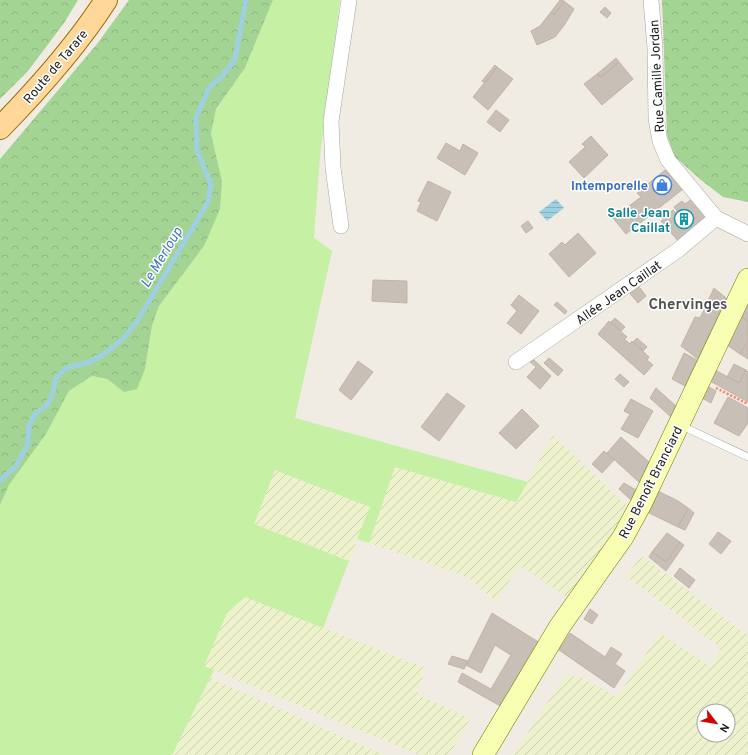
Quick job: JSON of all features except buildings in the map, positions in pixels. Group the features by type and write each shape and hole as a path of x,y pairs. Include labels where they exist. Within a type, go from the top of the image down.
{"main road":[{"name":"Route de Tarare","path":"0,128 39,88 106,0"}],"street":[{"path":"341,226 333,168 331,121 349,0"},
{"name":"Rue Camille Jordan","path":"651,0 655,48 656,118 660,141 668,160 716,218 748,234"},
{"name":"Allée Jean Caillat","path":"516,362 678,250 716,218"},
{"name":"Rue Benoît Branciard","path":"483,755 560,626 622,537 641,504 680,425 748,279"}],"lane":[{"path":"680,425 748,457"}],"path":[{"path":"700,380 748,404"}],"green space":[{"path":"0,0 78,0 64,23 28,71 0,99"},
{"path":"129,0 273,0 245,68 216,109 211,134 222,181 220,209 204,246 159,306 152,326 145,369 137,389 124,392 107,379 92,376 69,391 46,434 9,485 0,505 0,159 97,44"},
{"path":"273,0 340,0 320,156 314,238 332,251 295,418 528,482 516,502 395,467 369,543 357,539 370,507 275,470 254,524 349,561 323,628 245,597 227,613 204,666 214,670 172,755 0,755 0,505 9,485 46,434 69,391 92,376 107,379 124,392 145,369 152,326 159,306 204,246 222,181 211,134 216,109 245,68"},
{"path":"662,0 748,0 748,202 723,197 674,156 667,135"},
{"path":"553,435 627,506 610,540 567,597 519,565 496,602 468,577 369,543 395,467 516,502"},
{"path":"275,470 370,507 349,561 254,524"},
{"path":"642,556 748,636 748,755 513,755 565,676 580,677 617,697 660,633 710,666 721,648 626,576"},
{"path":"245,597 425,668 417,694 470,719 449,755 419,755 204,666 227,613"},
{"path":"210,678 384,755 172,755"}],"water":[{"path":"556,199 564,208 547,221 539,212"}],"waterway":[{"name":"Le Merloup","path":"0,481 16,466 28,444 29,426 35,414 47,405 52,396 56,378 66,368 90,362 104,354 123,339 138,320 208,202 211,185 197,150 196,117 209,88 224,74 235,59 246,0"}],"place":[{"name":"Intemporelle","path":"662,185"},
{"name":"Salle Jean Caillat","path":"684,219"}],"district":[{"name":"Chervinges","path":"688,304"}]}
